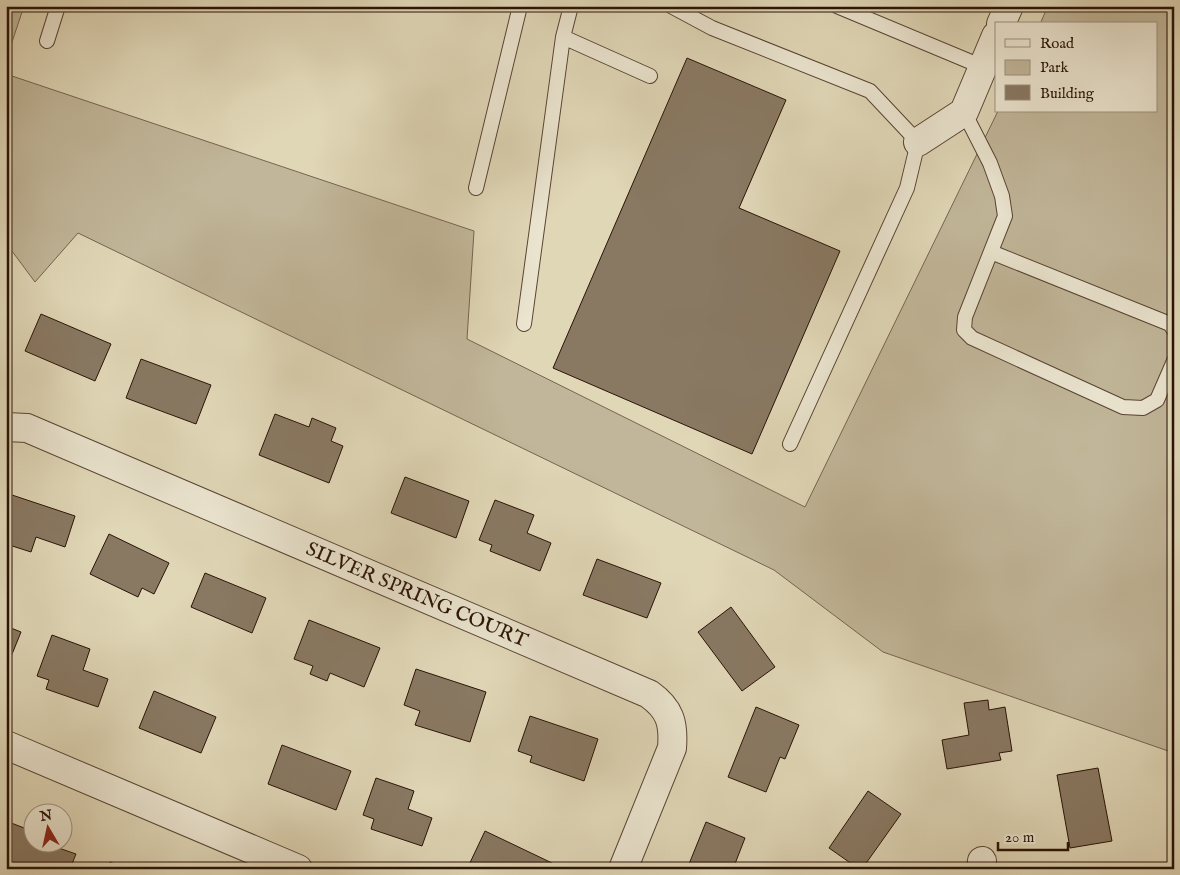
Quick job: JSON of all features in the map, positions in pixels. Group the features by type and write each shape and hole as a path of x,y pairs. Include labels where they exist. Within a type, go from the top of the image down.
{"street":[{"path":"1002,22 1009,6"},
{"path":"918,142 964,112 995,38"},
{"name":"SILVER SPRING COURT","path":"6,427 27,428 649,694 662,703 671,724 672,748 623,869"},
{"path":"6,745 298,869"}],"lane":[{"path":"47,42 58,6"},
{"path":"476,188 520,6"},
{"path":"524,324 563,37 571,6"},
{"path":"670,6 712,28 870,91 918,142 907,188 790,444"},
{"path":"838,6 983,67"},
{"path":"563,37 650,76"},
{"path":"964,112 990,163 1002,196 1005,216 965,317 964,330 972,338 1123,407 1143,408 1157,400 1174,360"},
{"path":"991,252 1170,324 1174,330"}],"green space":[{"path":"6,6 24,6 6,60"},
{"path":"1048,6 1174,6 1174,753 883,652 774,570 78,233 35,282 6,243 6,74 474,231 467,339 805,507 998,112 1158,112 1158,22 1041,22"}],"building":[{"path":"687,58 786,100 739,208 840,251 752,454 553,368"},
{"path":"41,314 111,344 95,381 25,351"},
{"path":"141,359 211,385 196,424 126,398"},
{"path":"275,414 309,427 312,418 336,428 331,441 343,446 329,483 259,455"},
{"path":"405,477 469,501 456,538 391,513"},
{"path":"9,494 75,516 65,547 36,537 31,552 6,544 6,503"},
{"path":"495,500 534,515 527,533 551,543 540,571 490,551 492,545 479,540"},
{"path":"109,534 169,563 154,594 142,588 138,597 90,574"},
{"path":"597,559 661,583 647,618 583,595"},
{"path":"205,573 266,598 252,633 191,607"},
{"path":"731,607 775,667 742,691 698,632"},
{"path":"309,620 380,648 364,687 330,673 327,681 310,674 313,666 294,659"},
{"path":"6,626 21,632 6,669"},
{"path":"52,635 90,649 83,670 108,679 98,707 46,689 49,680 37,676"},
{"path":"416,669 486,692 470,742 415,725 420,711 404,705"},
{"path":"154,691 216,717 201,753 139,728"},
{"path":"988,700 989,710 1005,707 1012,751 999,753 1001,760 947,769 942,740 969,735 964,703"},
{"path":"756,707 799,725 785,759 780,757 766,792 728,777"},
{"path":"530,716 598,739 584,781 530,762 532,756 518,751"},
{"path":"282,745 351,771 336,810 268,784"},
{"path":"1098,768 1112,841 1070,848 1057,775"},
{"path":"376,778 414,791 408,809 432,818 422,846 371,829 374,819 363,815"},
{"path":"868,791 901,814 862,869 859,869 829,848"},
{"path":"6,821 22,827 22,852 70,852 76,854 70,869 6,868 10,853 6,852"},
{"path":"706,822 745,838 733,869 687,869"},
{"path":"485,831 552,863 549,869 471,869 468,867"},
{"path":"110,862 126,869 107,869"}]}
